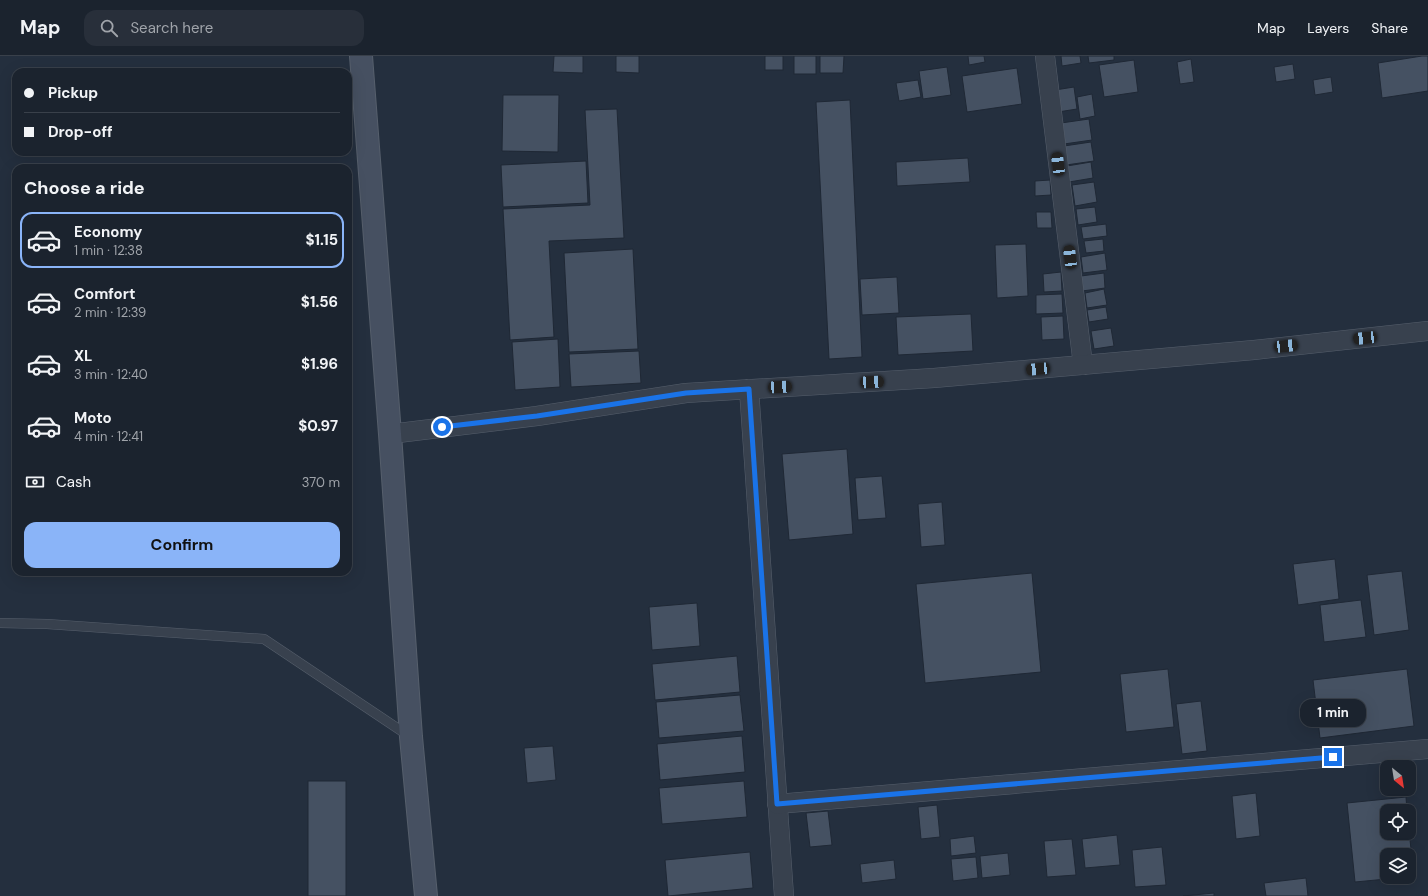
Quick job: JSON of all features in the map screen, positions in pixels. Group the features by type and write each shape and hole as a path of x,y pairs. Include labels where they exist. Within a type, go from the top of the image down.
{"street":[{"path":"361,56 390,434 411,737 426,896"},
{"path":"1045,56 1083,365"},
{"path":"390,434 537,416 686,393 934,378 1254,350 1428,331"},
{"path":"749,389 784,896"},
{"path":"777,804 1428,749"}],"lane":[{"path":"0,623 264,639 411,737"}],"building":[{"path":"554,56 583,56 583,73 553,72"},
{"path":"616,56 639,56 639,73 616,72"},
{"path":"765,56 783,56 783,70 765,70"},
{"path":"794,56 816,56 816,74 794,74"},
{"path":"820,56 844,56 843,73 820,73"},
{"path":"968,56 984,56 985,62 969,65"},
{"path":"1061,56 1080,56 1081,63 1062,66"},
{"path":"1088,56 1114,56 1114,60 1089,63"},
{"path":"1428,56 1428,91 1382,98 1378,63"},
{"path":"1191,59 1194,82 1180,84 1177,62"},
{"path":"1134,60 1138,92 1104,97 1099,65"},
{"path":"1293,64 1295,79 1276,82 1274,67"},
{"path":"947,67 951,95 923,99 919,71"},
{"path":"1017,68 1022,104 967,112 962,76"},
{"path":"1331,77 1333,92 1315,95 1313,80"},
{"path":"918,80 921,97 899,101 896,83"},
{"path":"1074,87 1077,109 1058,112 1055,90"},
{"path":"1092,94 1095,116 1080,119 1077,97"},
{"path":"503,95 559,95 558,152 502,151"},
{"path":"850,100 862,357 829,359 816,102"},
{"path":"617,109 624,238 549,241 554,337 510,340 503,209 590,205 585,110"},
{"path":"1089,119 1092,140 1064,144 1061,123"},
{"path":"1091,142 1094,161 1066,165 1064,146"},
{"path":"968,158 970,182 897,186 896,162"},
{"path":"586,161 588,203 503,207 501,165"},
{"path":"1091,162 1093,178 1069,182 1067,166"},
{"path":"1050,180 1051,195 1035,196 1035,181"},
{"path":"1094,182 1097,202 1075,206 1072,185"},
{"path":"1095,207 1097,222 1078,225 1076,209"},
{"path":"1036,212 1051,212 1052,228 1037,228"},
{"path":"1106,224 1107,236 1083,239 1081,227"},
{"path":"1103,239 1104,251 1086,253 1084,241"},
{"path":"1026,244 1028,296 997,298 995,245"},
{"path":"633,249 638,349 569,352 564,253"},
{"path":"1105,253 1107,270 1083,273 1081,257"},
{"path":"1061,272 1062,291 1044,292 1043,274"},
{"path":"1104,273 1105,288 1082,291 1081,276"},
{"path":"897,277 899,313 862,315 860,279"},
{"path":"1104,289 1107,305 1087,308 1085,293"},
{"path":"1062,294 1063,313 1036,314 1036,295"},
{"path":"1106,307 1108,319 1089,322 1087,310"},
{"path":"971,314 973,351 898,355 896,317"},
{"path":"1063,316 1064,339 1042,340 1041,317"},
{"path":"1111,328 1114,346 1094,349 1091,331"},
{"path":"558,339 560,387 515,390 512,342"},
{"path":"639,351 641,383 571,387 569,354"},
{"path":"847,449 853,534 789,540 782,454"},
{"path":"882,476 886,518 858,520 855,478"},
{"path":"942,502 945,545 921,547 918,504"},
{"path":"1335,559 1339,599 1298,605 1293,564"},
{"path":"1402,571 1409,630 1374,635 1367,575"},
{"path":"1032,573 1041,672 925,683 916,584"},
{"path":"1361,600 1366,637 1324,642 1320,605"},
{"path":"697,603 700,646 652,650 649,607"},
{"path":"737,656 740,692 655,700 652,664"},
{"path":"1168,669 1174,727 1126,732 1120,674"},
{"path":"1407,669 1414,726 1320,738 1313,680"},
{"path":"740,695 744,731 659,738 656,702"},
{"path":"1201,701 1207,751 1182,754 1176,704"},
{"path":"742,736 745,772 660,780 657,744"},
{"path":"553,746 556,780 527,783 524,748"},
{"path":"308,781 346,781 346,896 308,896"},
{"path":"744,781 747,817 662,824 659,788"},
{"path":"1256,793 1260,836 1236,839 1232,796"},
{"path":"1406,797 1406,804 1380,804 1380,840 1410,840 1411,848 1380,848 1380,880 1355,882 1347,803"},
{"path":"937,805 940,837 921,839 918,807"},
{"path":"828,811 832,845 810,847 806,813"},
{"path":"1117,835 1120,865 1085,868 1082,839"},
{"path":"974,836 976,853 951,856 950,839"},
{"path":"1072,839 1076,875 1047,877 1044,841"},
{"path":"1162,847 1166,885 1135,887 1132,850"},
{"path":"750,852 753,888 668,896 665,860"},
{"path":"1008,853 1010,875 982,878 980,856"},
{"path":"976,857 978,878 953,881 951,859"},
{"path":"894,860 896,879 862,883 860,864"},
{"path":"1306,878 1308,896 1266,896 1264,883"},
{"path":"1214,893 1214,896 1183,896"}],"route":[{"path":"442,427 537,416 686,393 749,389 777,804 1333,757"}]}
